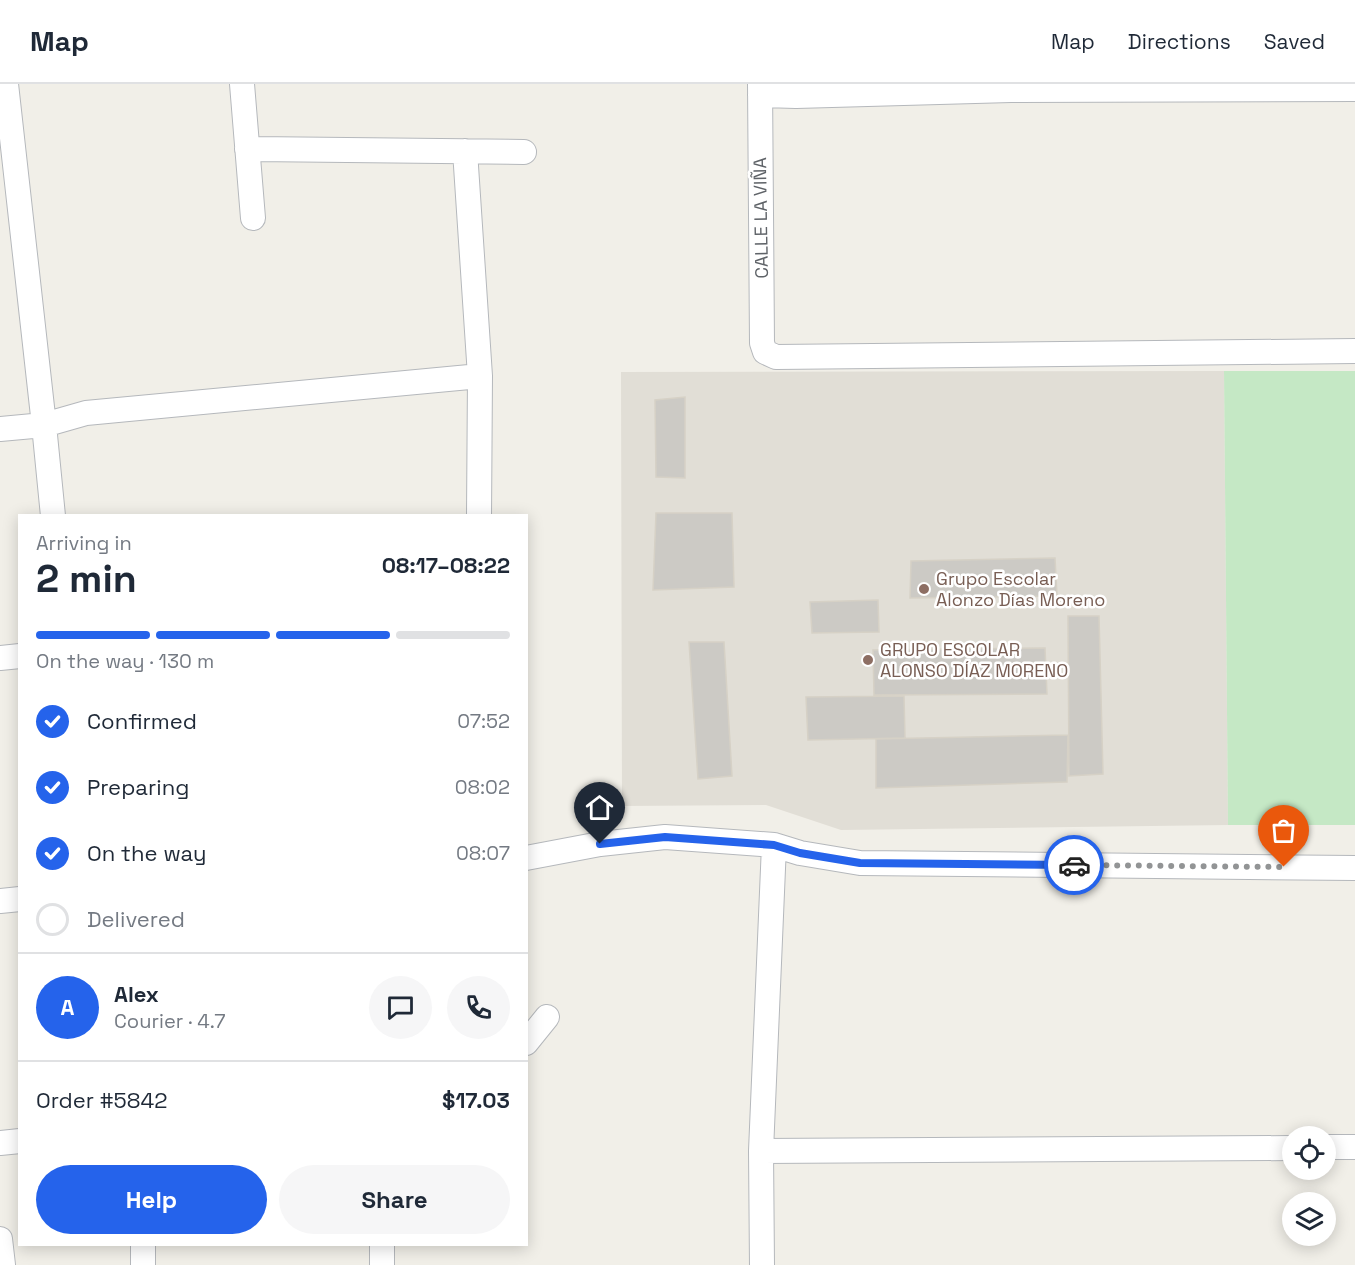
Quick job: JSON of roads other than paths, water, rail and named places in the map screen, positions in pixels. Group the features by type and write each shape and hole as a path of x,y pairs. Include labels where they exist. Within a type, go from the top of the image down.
{"street":[{"path":"6,84 53,514"},
{"path":"242,84 253,218"},
{"path":"760,89 796,96 1011,87 1355,88"},
{"name":"CALLE LA VIÑA","path":"760,89 762,343 765,352 776,357 1355,351"},
{"path":"247,149 524,152"},
{"path":"465,151 480,376 479,514"},
{"path":"0,429 44,425 86,413 480,376"},
{"path":"0,658 18,656"},
{"path":"528,858 600,844 665,837 774,845 800,853 860,863 1355,868"},
{"path":"762,1265 761,1151 774,845"},
{"path":"0,901 18,899"},
{"path":"528,1041 547,1017"},
{"path":"0,1143 18,1141"},
{"path":"1336,1147 1355,1147"},
{"path":"761,1151 1282,1148"},
{"path":"0,1239 3,1265"},
{"path":"143,1246 143,1265"},
{"path":"382,1246 382,1265"}],"place":[{"name":"Grupo Escolar Alonzo Días Moreno","path":"924,589"},
{"name":"GRUPO ESCOLAR ALONSO DÍAZ MORENO","path":"868,660"}]}
